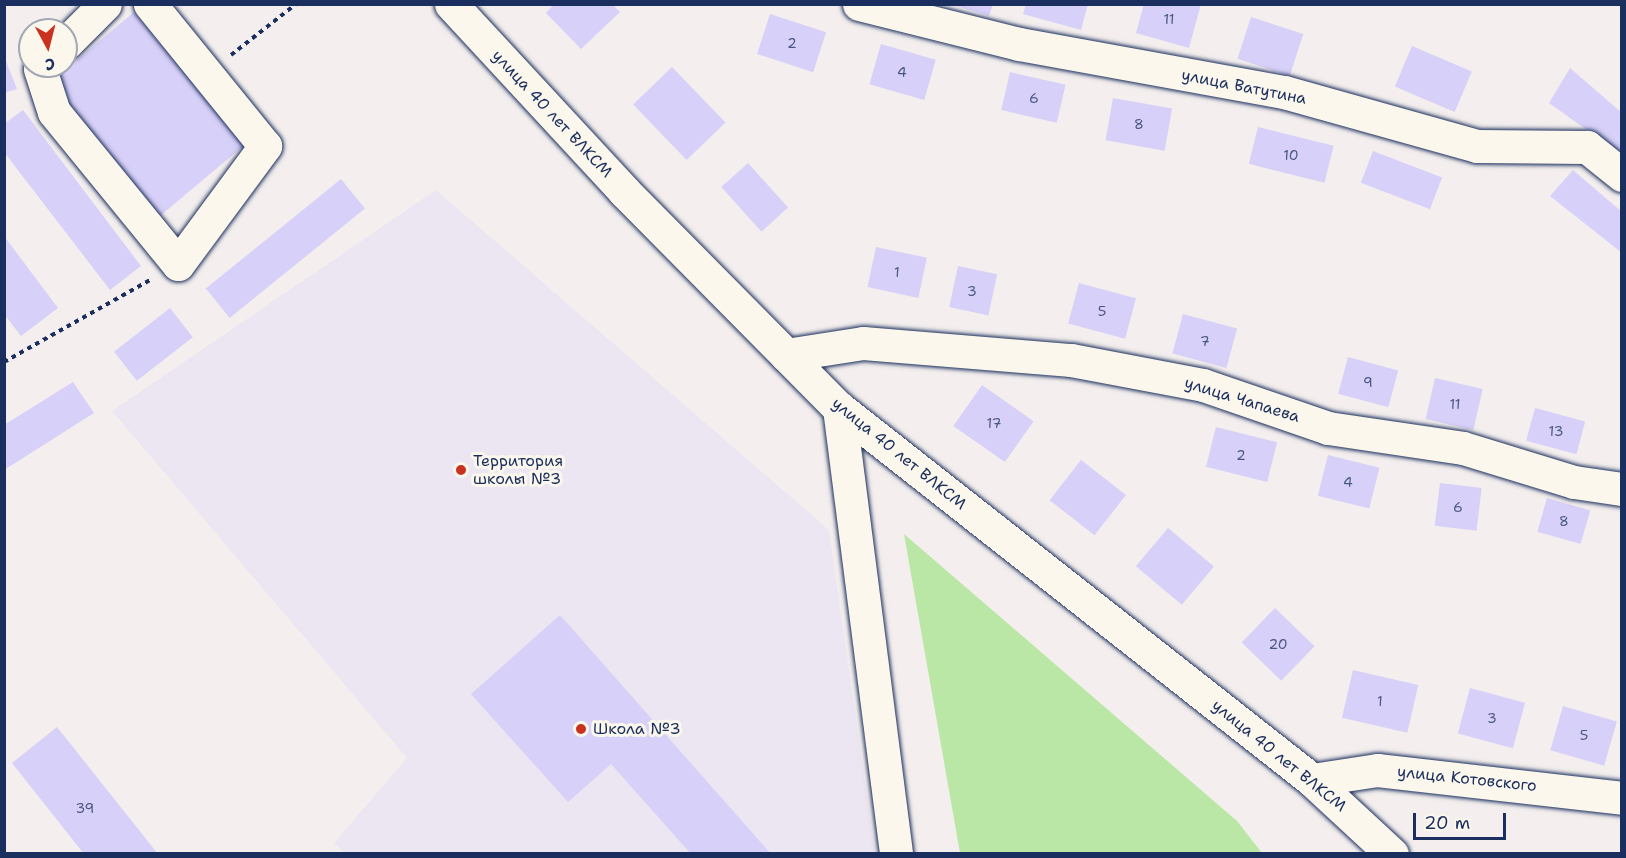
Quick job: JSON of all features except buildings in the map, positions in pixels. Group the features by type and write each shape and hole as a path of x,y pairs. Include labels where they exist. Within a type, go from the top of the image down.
{"street":[{"path":"78,31 105,4"},
{"path":"43,78 54,112 178,264 265,146 150,4"},
{"name":"улица 40 лет ВЛКСМ","path":"451,4 624,191 839,408 1312,780 1392,854"},
{"name":"улица Ватутина","path":"859,4 1019,44 1284,92 1477,146 1587,147 1622,175"},
{"name":"улица Чапаева","path":"786,355 863,343 1071,360 1203,385 1328,428 1462,448 1574,482 1622,489"},
{"path":"839,408 896,854"},
{"name":"улица Котовского","path":"1312,780 1377,770 1622,798"}],"path":[{"path":"206,74 296,4"},
{"path":"4,362 178,264"}],"shaded area":[{"name":"Территория школы №3","path":"436,190 829,530 875,853 344,853 334,843 407,758 112,411"}],"green space":[{"path":"904,534 1237,821 1262,853 960,853"}],"place":[{"name":"Территория школы №3","path":"461,470"},
{"name":"Школа №3","path":"581,729"}]}
